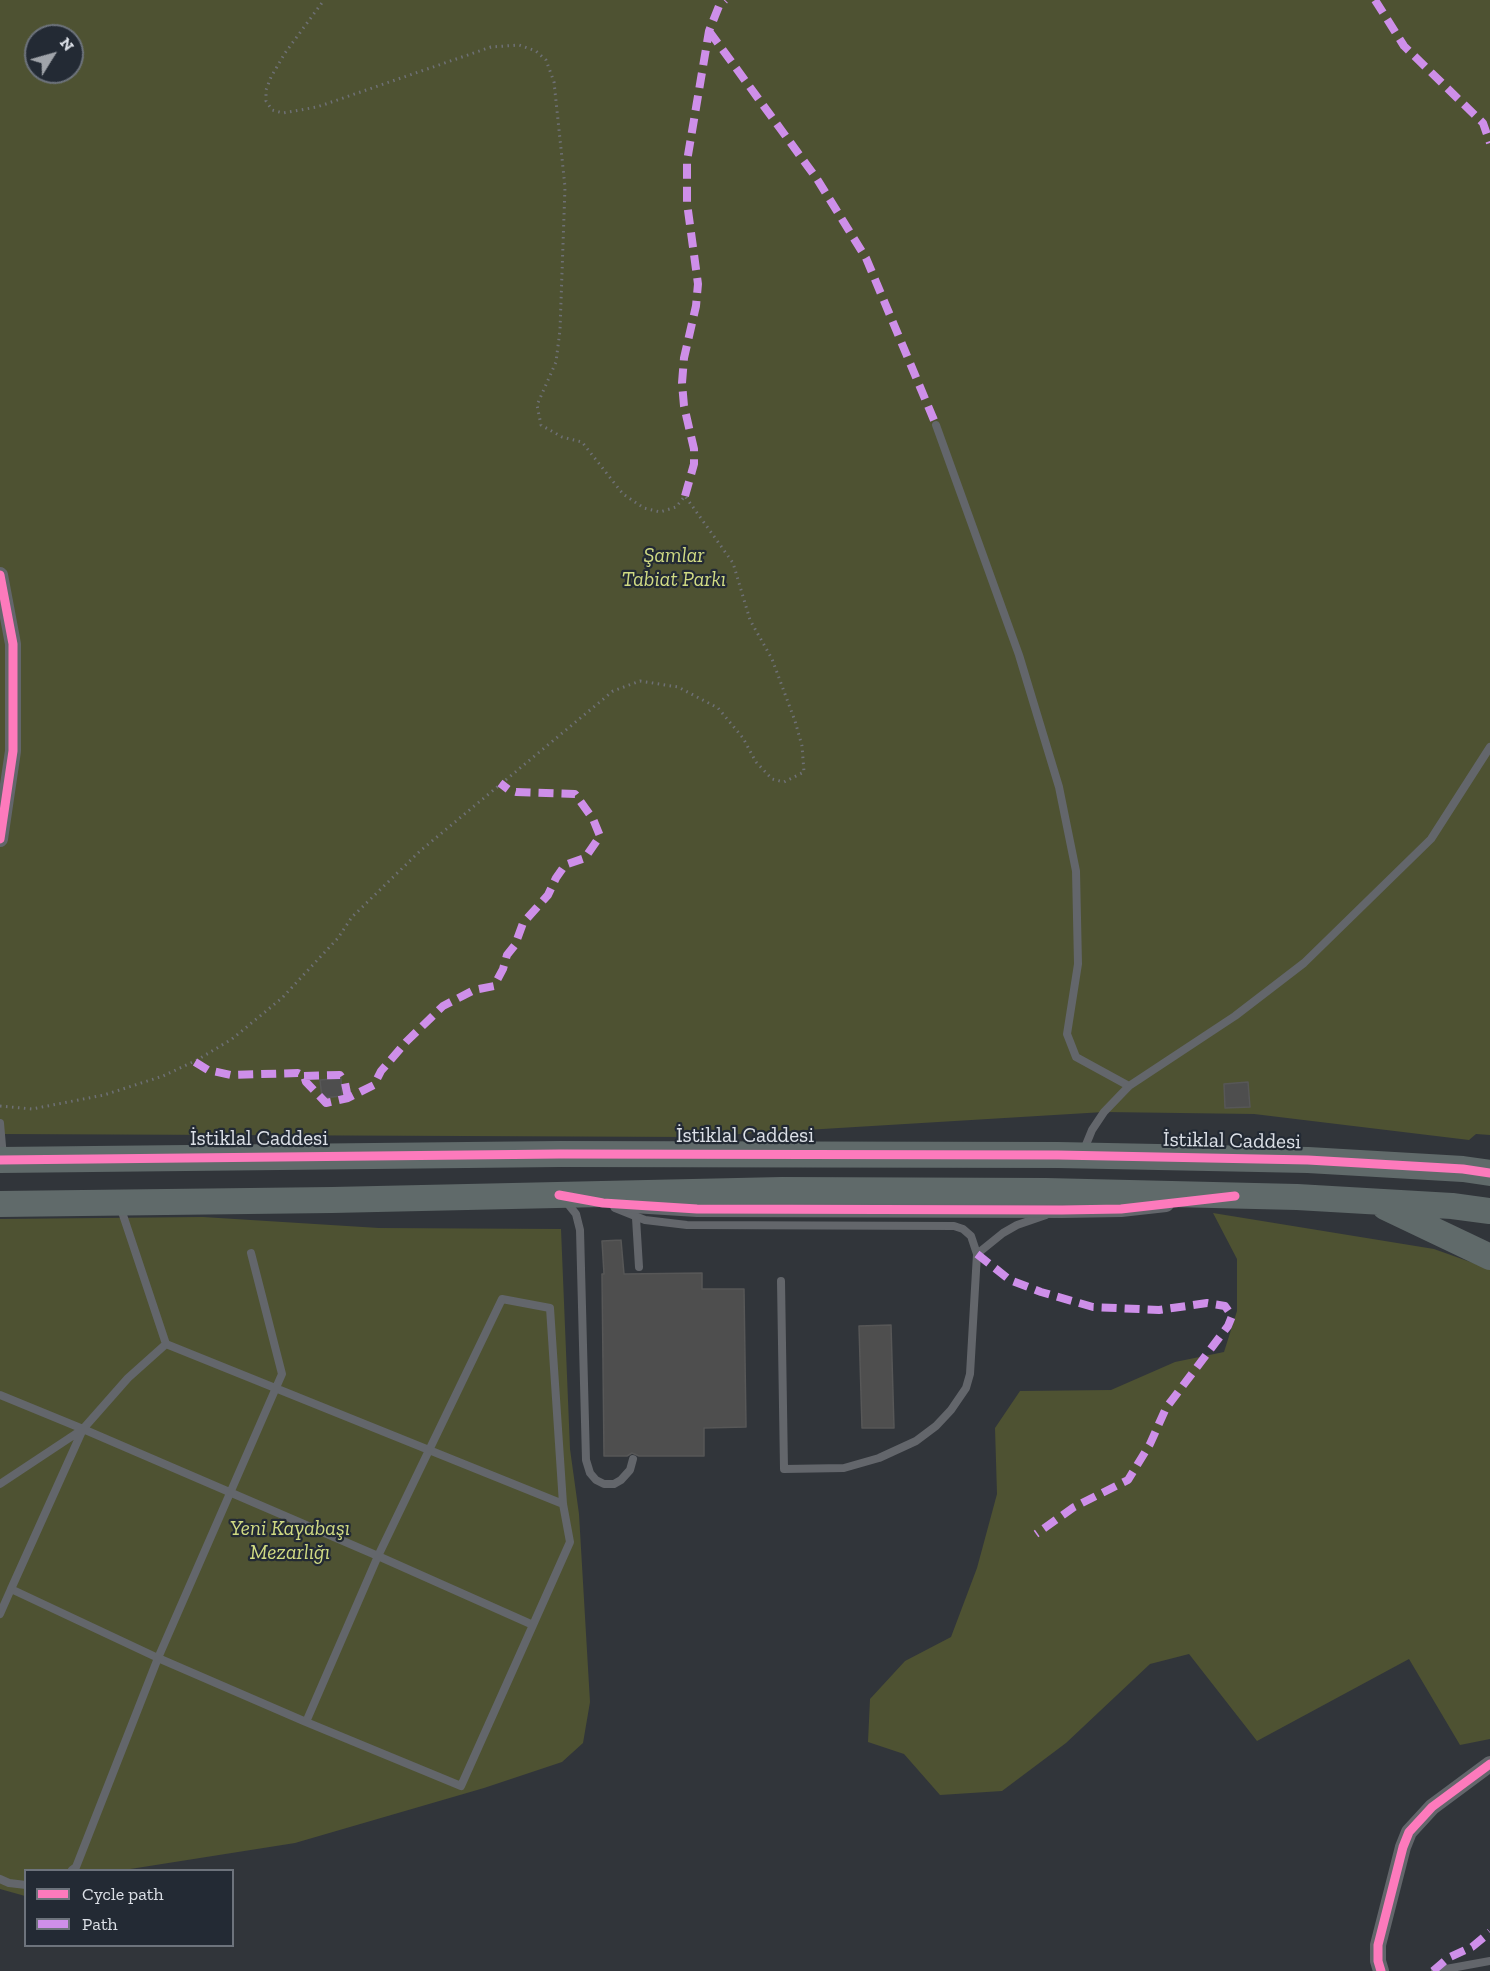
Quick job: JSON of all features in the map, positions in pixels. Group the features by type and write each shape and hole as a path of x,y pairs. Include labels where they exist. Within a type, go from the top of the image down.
{"main road":[{"name":"İstiklal Caddesi","path":"2,1160 572,1154 1082,1155 1308,1160 1463,1169 1490,1173"},
{"path":"0,1204 805,1190 1235,1196 1373,1201 1490,1211"},
{"path":"1373,1201 1490,1257"}],"street":[{"path":"0,575 13,644 13,751 0,839"},
{"path":"559,1195 603,1203 697,1209 1062,1210 1121,1209 1235,1196"},
{"path":"1381,1971 1378,1961 1378,1945 1403,1847 1409,1832 1432,1807 1490,1764"}],"lane":[{"path":"936,425 1019,655 1059,787 1076,871 1078,964 1067,1034 1076,1057 1129,1086"},
{"path":"1082,1155 1092,1130 1104,1112 1129,1086 1235,1016 1304,963 1431,839 1490,747"},
{"path":"0,1123 2,1160"},
{"path":"559,1195 568,1202 576,1214 580,1230 586,1460 590,1473 596,1480 604,1484 614,1484 630,1470 633,1459"},
{"path":"119,1202 166,1344 563,1504"},
{"path":"603,1203 636,1218 687,1225 954,1226 963,1229 971,1236 977,1254 970,1374 966,1388 951,1410 936,1426 916,1441 879,1458 844,1468 784,1469 781,1281"},
{"path":"977,1254 1017,1225 1062,1210"},
{"path":"636,1218 639,1267"},
{"path":"73,1869 158,1658 282,1374 251,1253"},
{"path":"11,1589 158,1658 306,1722 461,1786 570,1542 563,1504 550,1308 502,1299 378,1556 306,1722"},
{"path":"0,1484 83,1429 128,1378 166,1344"},
{"path":"0,1395 378,1556 533,1625"},
{"path":"0,1614 83,1429"},
{"path":"0,1879 24,1885"},
{"path":"1436,1971 1490,1961"}],"path":[{"path":"0,1106 32,1109 104,1095 163,1076 197,1060 232,1039 282,998 338,938 352,916 420,851 613,691 640,681 678,687 718,708 743,738 756,762 772,778 784,782 804,772 802,746 795,722 772,659 750,620 733,563 685,496 676,507 660,512 644,508 623,494 582,442 562,437 541,425 537,405 556,362 560,330 565,187 554,82 546,60 536,51 519,45 491,47 317,106 283,113 272,110 266,101 266,90 271,77 285,53 324,0"}],"green space":[{"name":"Şamlar Tabiat Parkı","path":"0,0 1490,0 1490,1135 1476,1134 1469,1140 1254,1114 1104,1112 690,1137 0,1134"},
{"path":"1213,1213 1434,1249 1490,1269 1490,1739 1460,1745 1409,1659 1257,1741 1189,1654 1150,1664 1066,1743 1002,1791 940,1795 904,1754 868,1742 870,1699 905,1661 951,1637 977,1568 997,1494 995,1428 1020,1391 1111,1390 1175,1362 1224,1352 1237,1311 1237,1259"},
{"name":"Yeni Kayabaşı Mezarlığı","path":"203,1217 379,1228 561,1229 570,1449 579,1514 590,1702 583,1743 562,1762 484,1788 295,1843 130,1869 24,1869 24,1896 0,1889 0,1219"}],"building":[{"path":"341,1078 342,1096 322,1098 320,1080"},
{"path":"1248,1082 1250,1107 1225,1108 1224,1084"},
{"path":"621,1240 624,1274 702,1273 702,1289 744,1289 746,1427 704,1428 704,1456 639,1456 632,1453 627,1456 604,1456 602,1241"},
{"path":"891,1325 894,1428 862,1428 859,1326"}],"marked path":[{"path":"685,496 694,464 694,449 684,406 682,383 684,358 696,306 698,284 687,203 687,161 709,31 719,6 725,0"},
{"path":"1375,0 1404,46 1483,123 1490,143"},
{"path":"709,31 817,179 866,258 936,425"},
{"path":"195,1062 208,1070 231,1075 298,1073 304,1076 306,1082 326,1103 348,1098 374,1085 381,1071 407,1041 443,1006 474,990 494,986 507,955 515,945 523,923 548,895 565,865 585,858 600,836 593,819 575,794 516,792 500,783"},
{"path":"304,1076 340,1075 345,1083 348,1098"},
{"path":"977,1254 1010,1280 1041,1292 1093,1307 1159,1310 1207,1303 1225,1306 1232,1316 1228,1326 1166,1408 1150,1444 1128,1480 1074,1507 1036,1534"},
{"path":"1433,1971 1448,1958 1472,1947 1490,1932"}],"cycle path":[{"path":"0,575 13,644 13,751 0,839"},
{"path":"0,1160 560,1154 1058,1155 1308,1160 1463,1169 1490,1173"},
{"path":"559,1195 603,1203 697,1209 1062,1210 1121,1209 1235,1196"},
{"path":"1381,1971 1378,1961 1378,1945 1403,1847 1409,1832 1432,1807 1490,1764"}]}
